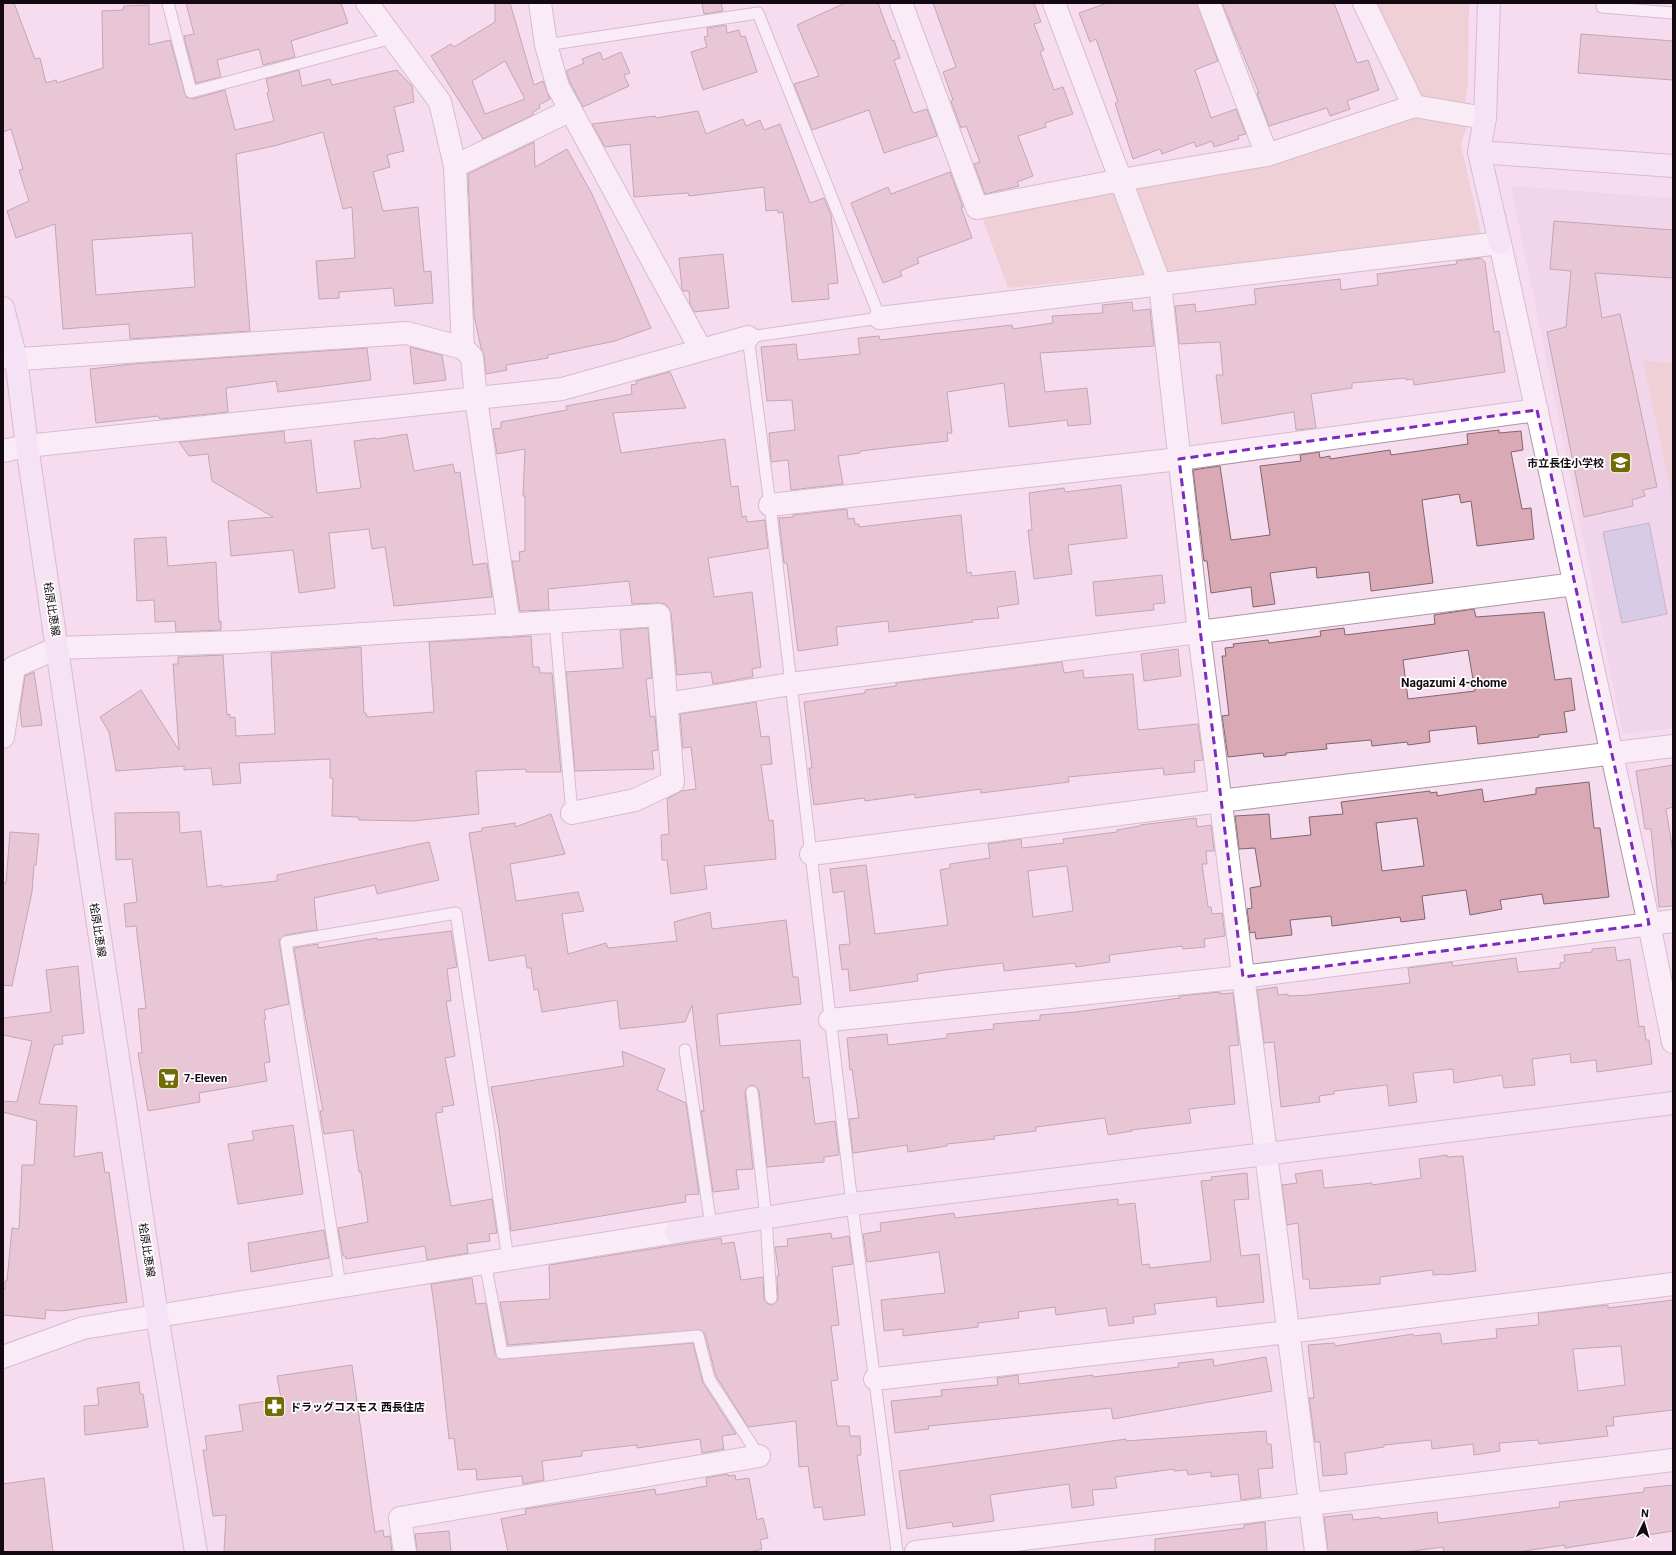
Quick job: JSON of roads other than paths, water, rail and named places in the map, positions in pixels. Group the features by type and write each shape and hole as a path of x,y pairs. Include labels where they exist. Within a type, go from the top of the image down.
{"street":[{"path":"367,3 440,102 455,166 463,348"},
{"path":"540,3 546,45 558,87 701,350"},
{"path":"901,3 977,208 1121,180 1267,155 1414,106 1485,118"},
{"path":"1054,3 1160,284 1198,633 1316,1552"},
{"path":"1209,3 1267,155"},
{"path":"1364,3 1414,106"},
{"path":"1489,3 1485,118 1479,152 1650,924 1673,1042"},
{"path":"455,166 571,110"},
{"path":"1479,152 1673,166"},
{"path":"880,318 1500,243"},
{"name":"桧原比恵線","path":"3,308 10,358 27,446 157,1315 196,1552"},
{"path":"10,358 407,333 463,348 472,357 476,399 509,625"},
{"path":"3,451 27,446 562,389 748,337"},
{"path":"770,505 1179,459 1537,410"},
{"path":"666,704 791,684 1575,584"},
{"path":"3,737 14,667 58,648 240,642 660,615 673,782 635,800 572,813"},
{"path":"811,854 1220,801 1673,746"},
{"path":"830,1020 1243,977 1673,921"},
{"path":"3,1357 83,1328 852,1204 1673,1103"},
{"path":"874,1379 1288,1332 1673,1284"},
{"path":"405,1552 400,1518 759,1456"},
{"path":"916,1552 1673,1460"}],"lane":[{"path":"168,3 191,92 392,38"},
{"path":"1602,7 1673,13"},
{"path":"546,45 758,13 880,318 748,337 770,505 852,1204 897,1552"},
{"path":"555,622 572,813"},
{"path":"340,1286 286,942 456,913 508,1259"},
{"path":"685,1050 711,1226"},
{"path":"752,1092 766,1218 771,1298"},
{"path":"486,1262 502,1353 698,1336 709,1379 759,1456"}],"water":[{"path":"1649,523 1667,614 1622,623 1603,532"}],"place":[{"name":"市立長住小学校","path":"1620,463"},
{"name":"7-Eleven","path":"169,1078"},
{"name":"ドラッグコスモス 西長住店","path":"274,1407"}],"district":[{"name":"Nagazumi 4-chome","path":"1454,683"}]}
